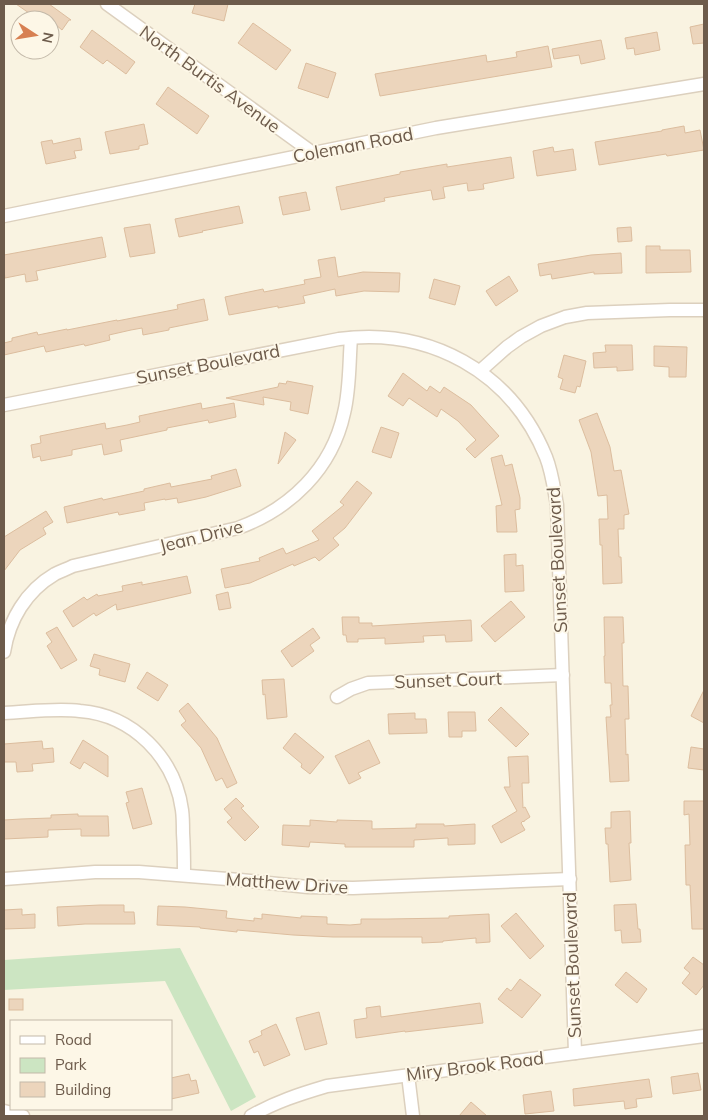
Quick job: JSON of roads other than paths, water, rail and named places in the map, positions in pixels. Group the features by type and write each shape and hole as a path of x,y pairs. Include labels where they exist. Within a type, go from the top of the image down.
{"street":[{"name":"North Burtis Avenue","path":"107,4 313,153"},
{"name":"Coleman Road","path":"4,216 436,128 704,84"},
{"path":"480,371 521,337 541,326 565,318 586,313 704,310"},
{"name":"Sunset Boulevard","path":"4,405 140,377 350,338 381,337 407,340 432,347 456,357 480,371 506,394 523,414 535,434 553,479 557,505 575,1053"},
{"name":"Jean Drive","path":"4,652 13,619 24,602 39,586 55,574 73,566 238,528 274,512 294,497 312,479 326,458 337,436 344,415 348,393 350,338"},
{"name":"Sunset Court","path":"337,697 351,689 368,683 563,675"},
{"path":"4,714 81,710 117,720 134,730 150,743 162,758 179,792 183,811 184,875"},
{"name":"Matthew Drive","path":"4,879 95,872 139,872 308,887 353,888 570,880"},
{"name":"Miry Brook Road","path":"251,1116 295,1095 327,1086 704,1036"},
{"path":"408,1075 413,1116"},
{"path":"4,1111 23,1116"}]}
